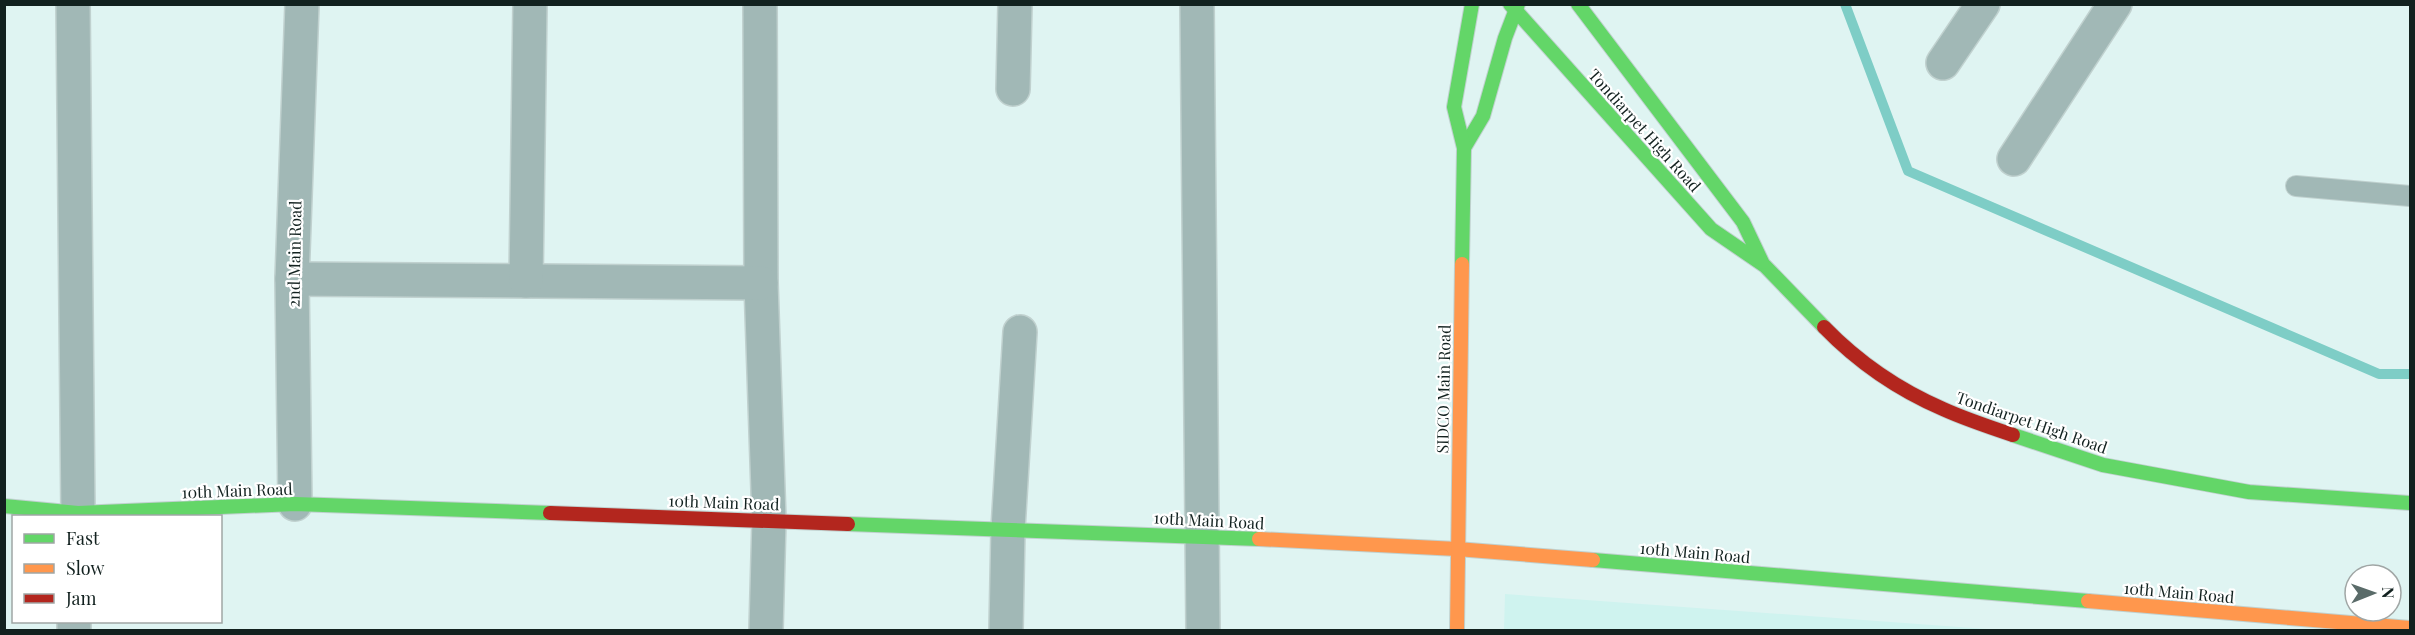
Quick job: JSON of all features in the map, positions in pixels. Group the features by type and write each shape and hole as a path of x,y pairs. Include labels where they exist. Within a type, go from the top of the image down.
{"street":[{"path":"73,4 78,515"},
{"name":"2nd Main Road","path":"295,504 292,279 302,4"},
{"path":"526,281 530,4"},
{"path":"760,4 760,283 769,520 766,630"},
{"path":"1013,89 1015,4"},
{"path":"1197,4 1203,630"},
{"name":"SIDCO Main Road","path":"1457,630 1464,148 1454,107 1472,4"},
{"name":"Tondiarpet High Road","path":"1578,4 1743,222 1764,266"},
{"path":"1943,63 1983,4"},
{"path":"2014,159 2115,4"},
{"name":"SIDCO Main Road","path":"1464,148 1483,116 1514,7"},
{"name":"Tondiarpet High Road","path":"1514,7 1711,229 1764,266 1839,342 1889,380 1942,409 2041,446 2103,465 2249,492 2410,504"},
{"path":"292,279 760,283"},
{"path":"1006,630 1008,529 1020,332"},
{"name":"10th Main Road","path":"4,506 78,515 295,504 1202,536 1457,549 2410,628"}],"lane":[{"path":"2296,186 2410,196"}],"shaded area":[{"path":"1505,594 2000,630 1504,630"}],"waterway":[{"path":"1845,4 1908,171 2379,374 2410,374"}],"traffic: fast":[{"path":"1462,264 1464,148 1454,107 1472,4"},
{"path":"1510,4 1711,229 1765,266 1824,327"},
{"path":"1464,148 1483,116 1505,38 1518,4"},
{"path":"1578,4 1743,222 1762,262"},
{"path":"2013,435 2103,465 2249,492 2410,503"},
{"path":"4,506 78,513 295,504 550,513"},
{"path":"848,524 1259,539"},
{"path":"1593,560 2088,601"}],"traffic: slow":[{"path":"1457,630 1462,264"},
{"path":"1259,539 1457,549 1593,560"},
{"path":"2088,601 2410,628"}],"traffic: jam":[{"path":"1824,327 1865,363 1910,393 1960,416 2013,435"},
{"path":"550,513 848,524"}]}
